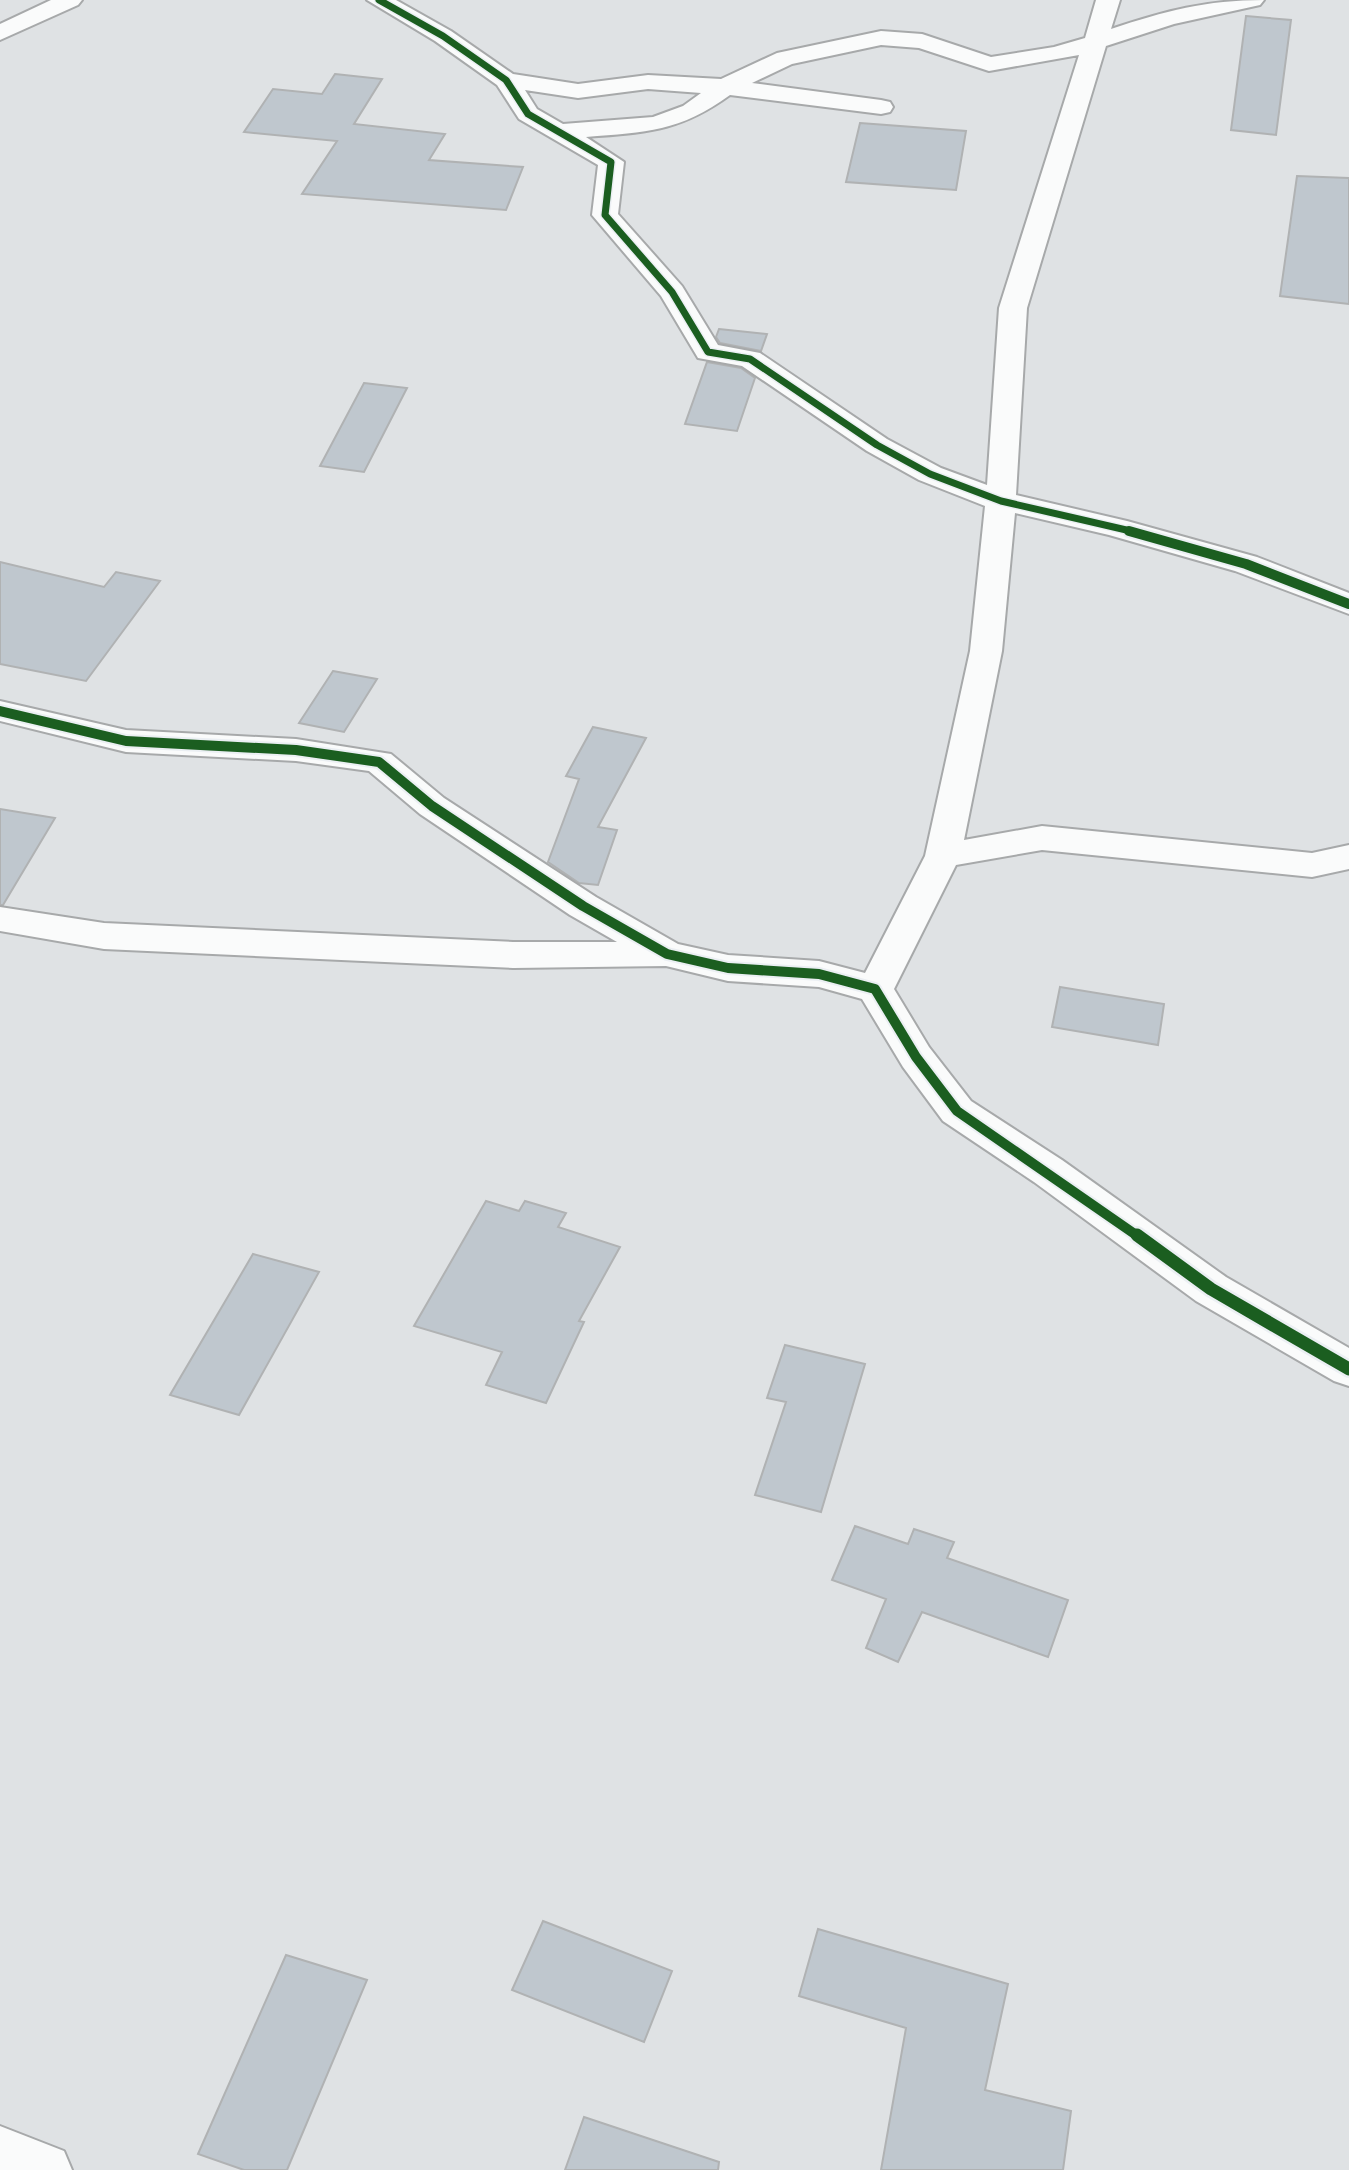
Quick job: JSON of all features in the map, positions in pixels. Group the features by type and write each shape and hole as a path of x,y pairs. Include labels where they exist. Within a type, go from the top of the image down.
{"street":[{"path":"0,33 70,0"},
{"path":"379,0 443,36 506,80 528,114 611,162 605,215 672,292 708,352 750,359 877,445 930,474 1001,501 1116,527 1246,564 1349,604"},
{"path":"875,989 943,856 986,651 1001,501 1013,308 1108,0"},
{"path":"557,132 656,124 692,111 725,87 785,58 881,38 922,41 989,64 1058,54 1168,18 1252,0"},
{"path":"506,80 578,90 648,82 725,87 881,107"},
{"path":"0,711 127,741 296,750 379,762 432,806 571,898 667,954"},
{"path":"943,856 1042,838 1312,864 1349,856"},
{"path":"0,919 104,936 513,955 667,954 728,968 818,975 875,989 916,1057 957,1111 1048,1171 1211,1289 1349,1369"},
{"path":"0,2153 45,2170"}],"building":[{"path":"1246,16 1291,20 1276,135 1231,130"},
{"path":"335,74 382,79 354,124 445,134 429,160 523,167 506,210 302,194 337,141 244,132 273,89 322,94"},
{"path":"860,123 966,131 956,190 846,182"},
{"path":"1297,176 1349,178 1349,304 1280,296"},
{"path":"719,329 767,334 761,351 720,343 716,337"},
{"path":"707,362 741,368 755,378 737,431 685,424"},
{"path":"364,383 407,388 364,472 320,466"},
{"path":"0,562 104,587 116,572 160,581 86,681 0,664"},
{"path":"333,671 377,679 344,732 299,723"},
{"path":"593,727 646,738 598,827 617,830 598,885 579,883 548,862 579,779 566,776"},
{"path":"0,809 55,818 3,905 0,905"},
{"path":"1060,987 1164,1004 1158,1045 1052,1027"},
{"path":"486,1201 519,1211 525,1201 566,1213 558,1227 620,1247 579,1321 584,1322 546,1403 486,1385 502,1352 414,1326"},
{"path":"253,1254 319,1272 239,1415 170,1395"},
{"path":"785,1345 865,1364 821,1512 755,1495 786,1402 767,1398"},
{"path":"855,1526 908,1544 914,1529 954,1542 947,1558 1068,1600 1048,1657 922,1612 898,1662 866,1648 886,1599 832,1580"},
{"path":"543,1921 672,1971 644,2042 512,1990"},
{"path":"818,1929 1008,1984 985,2090 1071,2111 1063,2170 881,2170 906,2028 799,1996"},
{"path":"286,1955 367,1980 287,2170 244,2170 198,2154"},
{"path":"584,2117 719,2162 718,2170 565,2170"}],"cycle path":[{"path":"379,0 443,36 506,80 528,114 611,162 605,215 672,292 708,352 750,359 877,445 930,474 1001,501 1116,527 1246,564 1349,604"},
{"path":"0,711 126,741 296,750 379,762 432,806 583,906 667,954 728,968 819,974 875,989 916,1057 957,1111 1048,1171 1211,1289 1349,1369"}]}
